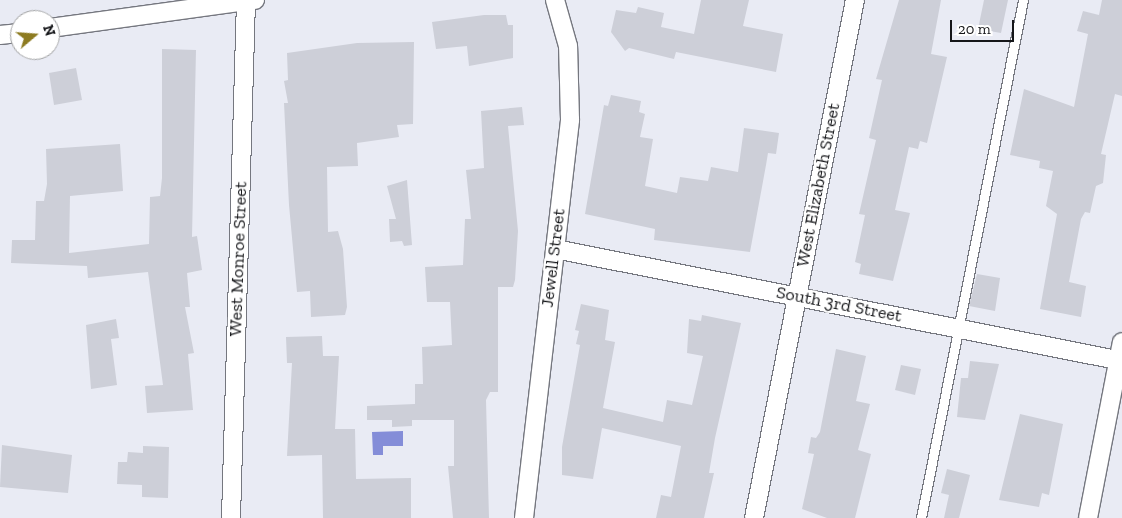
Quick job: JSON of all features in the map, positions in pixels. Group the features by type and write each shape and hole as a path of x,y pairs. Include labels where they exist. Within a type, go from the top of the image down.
{"street":[{"path":"60,27 249,0"},
{"name":"West Monroe Street","path":"231,518 249,0"},
{"name":"Jewell Street","path":"524,518 555,249 571,81 555,0"},
{"name":"West Elizabeth Street","path":"754,518 855,0"},
{"name":"South 3rd Street","path":"555,249 1120,361"},
{"path":"1088,518 1120,361 1122,342"}],"lane":[{"path":"921,518 1023,0"}],"water":[{"path":"403,431 403,446 383,446 383,455 373,455 372,432"}],"building":[{"path":"701,0 749,0 743,26 783,34 776,72 676,52 674,59 629,48 625,51 611,32 616,10 636,13 638,7 664,13 661,27 694,34"},
{"path":"899,0 941,0 931,54 947,57 927,143 920,141 918,149 909,147 895,210 910,213 893,281 859,274 861,264 855,262 865,215 859,214 876,140 869,138 882,80 876,79"},
{"path":"984,0 1008,0 1001,33 978,29"},
{"path":"1102,0 1122,0 1122,96 1115,94 1101,154 1106,155 1103,183 1096,186 1090,213 1085,212 1081,219 1069,282 1086,286 1081,317 1040,309 1057,214 1046,206 1053,171 1039,168 1040,161 1010,155 1024,89 1074,107 1088,34 1077,31 1083,11 1099,15"},
{"path":"484,15 506,15 508,25 513,25 513,58 469,66 467,46 436,49 432,22"},
{"path":"414,42 413,124 397,125 399,137 357,143 358,166 327,167 328,232 338,231 343,249 347,307 345,315 311,317 310,291 297,292 289,205 284,103 288,103 284,81 288,80 287,53 357,43"},
{"path":"162,49 196,50 192,237 197,236 202,270 187,273 190,307 185,307 194,353 188,354 193,410 147,413 145,386 163,385 148,272 88,278 87,266 11,263 12,240 35,240 36,201 44,201 47,184 46,149 120,144 123,191 70,196 69,253 149,244 150,197 160,196 162,178"},
{"path":"76,68 82,100 54,105 49,73"},
{"path":"611,95 641,101 639,112 645,114 640,137 653,139 645,186 677,193 680,177 708,181 711,167 738,172 744,128 779,133 776,154 768,153 750,252 654,240 655,229 585,214 604,105 608,106"},
{"path":"522,107 524,125 508,126 518,231 515,280 513,287 498,287 498,392 490,392 486,400 489,518 453,518 448,466 454,466 454,420 412,420 412,426 392,427 392,420 367,420 367,406 415,404 415,384 423,384 422,347 452,345 450,302 427,302 425,267 463,265 465,219 471,219 466,170 484,168 481,111"},
{"path":"407,180 412,245 404,246 402,241 390,242 389,219 396,219 387,186"},
{"path":"977,274 1000,278 995,311 969,306"},
{"path":"581,304 609,310 605,340 615,342 603,408 663,422 667,400 692,405 703,356 687,353 689,319 701,321 702,315 741,323 715,438 709,473 714,473 704,518 656,518 661,495 671,497 681,446 602,428 593,479 562,475 562,447 580,345 576,344 579,331 575,330"},
{"path":"116,319 119,338 111,339 117,385 91,389 86,325"},
{"path":"322,336 323,356 339,356 335,429 355,429 356,479 411,478 411,518 323,518 322,455 287,456 292,363 287,363 286,337"},
{"path":"836,349 866,356 856,401 870,404 858,450 871,454 855,518 827,518 802,509 814,454 808,453 811,437 816,438 820,432"},
{"path":"970,361 999,364 985,420 957,417 961,378 968,378"},
{"path":"901,365 921,369 915,395 895,390"},
{"path":"1020,414 1063,424 1049,495 1042,493 1039,507 999,500"},
{"path":"2,445 72,455 68,493 0,487"},
{"path":"143,446 169,447 168,498 142,497 142,485 117,484 118,462 127,462 128,452 143,453"},
{"path":"947,469 970,475 959,518 944,518 949,495 941,493"}]}
